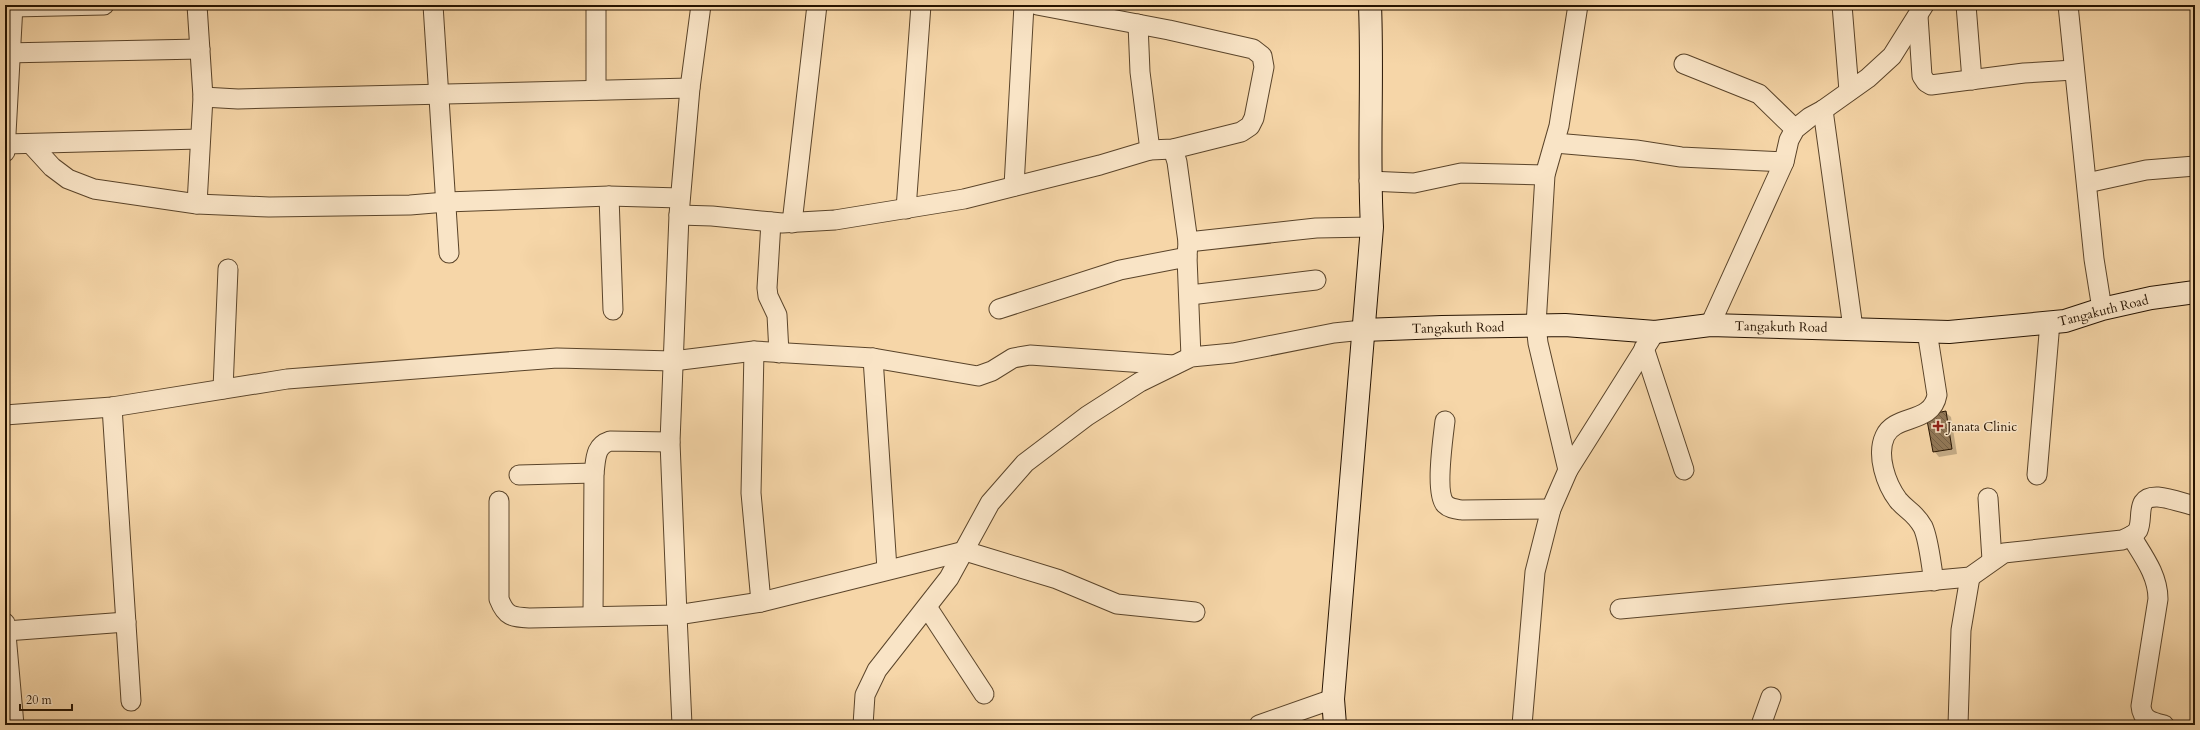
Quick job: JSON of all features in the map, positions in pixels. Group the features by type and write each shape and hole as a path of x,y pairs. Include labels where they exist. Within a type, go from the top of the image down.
{"street":[{"path":"5,152 7,53 13,6 104,5"},
{"path":"197,5 203,97 197,204"},
{"path":"432,5 449,253"},
{"path":"596,5 596,90"},
{"path":"682,725 670,442 679,207 690,88 701,5"},
{"path":"792,223 817,5"},
{"path":"906,209 921,5"},
{"path":"1014,186 1024,5"},
{"path":"31,144 52,167 68,179 94,189 197,204 277,207 410,206 446,202 609,196 679,207 712,216 792,223 834,220 964,199 1150,150 1173,149 1241,132 1250,126 1254,118 1264,67 1262,56 1253,49 1138,24 1037,5"},
{"path":"1335,725 1333,699 1372,227 1369,181 1372,60 1370,5"},
{"path":"1568,470 1538,343 1536,325 1545,175 1555,143 1578,5"},
{"path":"1842,5 1849,91"},
{"path":"1966,5 1972,80"},
{"path":"2068,5 2094,259 2102,309"},
{"path":"1710,325 1784,162 1789,140 1795,129 1849,91 1892,56 1921,10"},
{"path":"1921,10 1922,76 1926,82 1931,85 2024,74 2074,70"},
{"path":"1138,24 1140,72 1150,150"},
{"path":"7,53 200,49"},
{"path":"1684,64 1759,94 1795,129"},
{"path":"203,97 246,99 690,88"},
{"path":"1823,110 1853,328"},
{"path":"5,144 200,140"},
{"path":"1555,143 1636,150 1681,157 1784,162"},
{"path":"1173,149 1177,162 1187,249 1190,295 1183,361"},
{"path":"2087,183 2146,170 2195,166"},
{"path":"1369,181 1414,183 1460,173 1545,175"},
{"path":"609,196 613,310"},
{"path":"771,222 767,288 768,296 777,315 779,353"},
{"path":"999,309 1187,249 1316,228 1372,227"},
{"path":"223,389 228,269"},
{"path":"1190,295 1316,280"},
{"name":"Tangakuth Road","path":"1363,330 1565,325 1650,340 1710,325 1950,332 2065,321 2102,309 2151,298 2195,292"},
{"path":"2036,475 2050,322"},
{"path":"5,415 112,407 287,379 557,358 673,361 754,351 873,358 978,376 992,371 1013,358 1030,355 1183,361 1233,353 1334,333 1363,330"},
{"path":"1927,331 1937,395 1935,405 1927,412 1894,427 1885,434 1882,445 1884,468 1890,486 1899,500 1915,514 1924,529 1934,581"},
{"path":"1522,725 1535,572 1551,509 1568,470 1650,340"},
{"path":"1650,340 1684,470"},
{"path":"754,351 751,493 762,602"},
{"path":"873,358 887,569"},
{"path":"863,725 865,695 877,670 949,578 965,551 990,502 1025,464 1087,416 1140,382 1183,361"},
{"path":"112,407 131,701"},
{"path":"1444,421 1441,495 1444,503 1451,508 1462,510 1551,509"},
{"path":"593,616 594,473 597,449 604,443 610,441 670,442"},
{"path":"519,475 594,473"},
{"path":"1620,609 1970,577 1992,560 2004,553 2016,550 2122,540 2131,536 2138,530 2141,505 2147,499 2158,497 2195,506"},
{"path":"1988,498 1992,560"},
{"path":"499,501 500,599 504,610 513,617 677,616 762,602 887,569 965,551 1057,579 1117,604 1195,612"},
{"path":"2131,536 2154,574 2158,587 2158,599 2141,713 2145,718 2164,725"},
{"path":"1958,725 1961,630 1970,577"},
{"path":"927,607 984,694"},
{"path":"14,725 5,627 126,622"},
{"path":"1761,725 1771,697"},
{"path":"1259,725 1333,699"}],"building":[{"path":"1946,411 1952,449 1933,452 1926,415"}],"place":[{"name":"Janata Clinic","path":"1938,426"}]}
